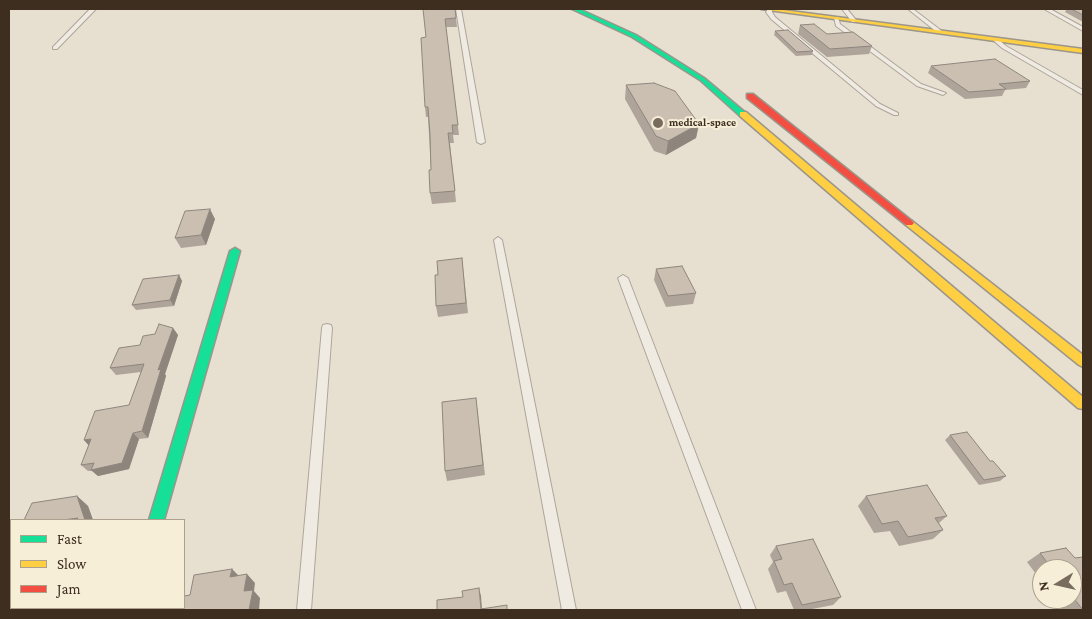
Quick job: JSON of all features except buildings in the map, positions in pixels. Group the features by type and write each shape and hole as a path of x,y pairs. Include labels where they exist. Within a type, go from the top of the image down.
{"main road":[{"path":"575,9 634,36 702,78 1083,404"},
{"path":"767,9 1083,51"},
{"path":"738,86 1083,362"},
{"path":"156,519 235,251"}],"lane":[{"path":"54,48 93,9"},
{"path":"458,9 481,142"},
{"path":"767,9 773,18 878,105 896,114"},
{"path":"844,9 854,21"},
{"path":"910,9 940,32"},
{"path":"1047,9 1083,29"},
{"path":"836,18 838,25 919,84 943,93"},
{"path":"996,40 1004,47 1083,93"},
{"path":"498,240 569,610"},
{"path":"623,278 749,610"},
{"path":"304,610 327,328"}],"traffic: fast":[{"path":"575,9 634,36 702,79 743,114"},
{"path":"156,519 235,251"}],"traffic: slow":[{"path":"764,9 1083,51"},
{"path":"743,114 1083,404"},
{"path":"909,223 1083,362"}],"traffic: jam":[{"path":"750,96 909,223"}],"place":[{"name":"medical-space","path":"658,123"}]}
